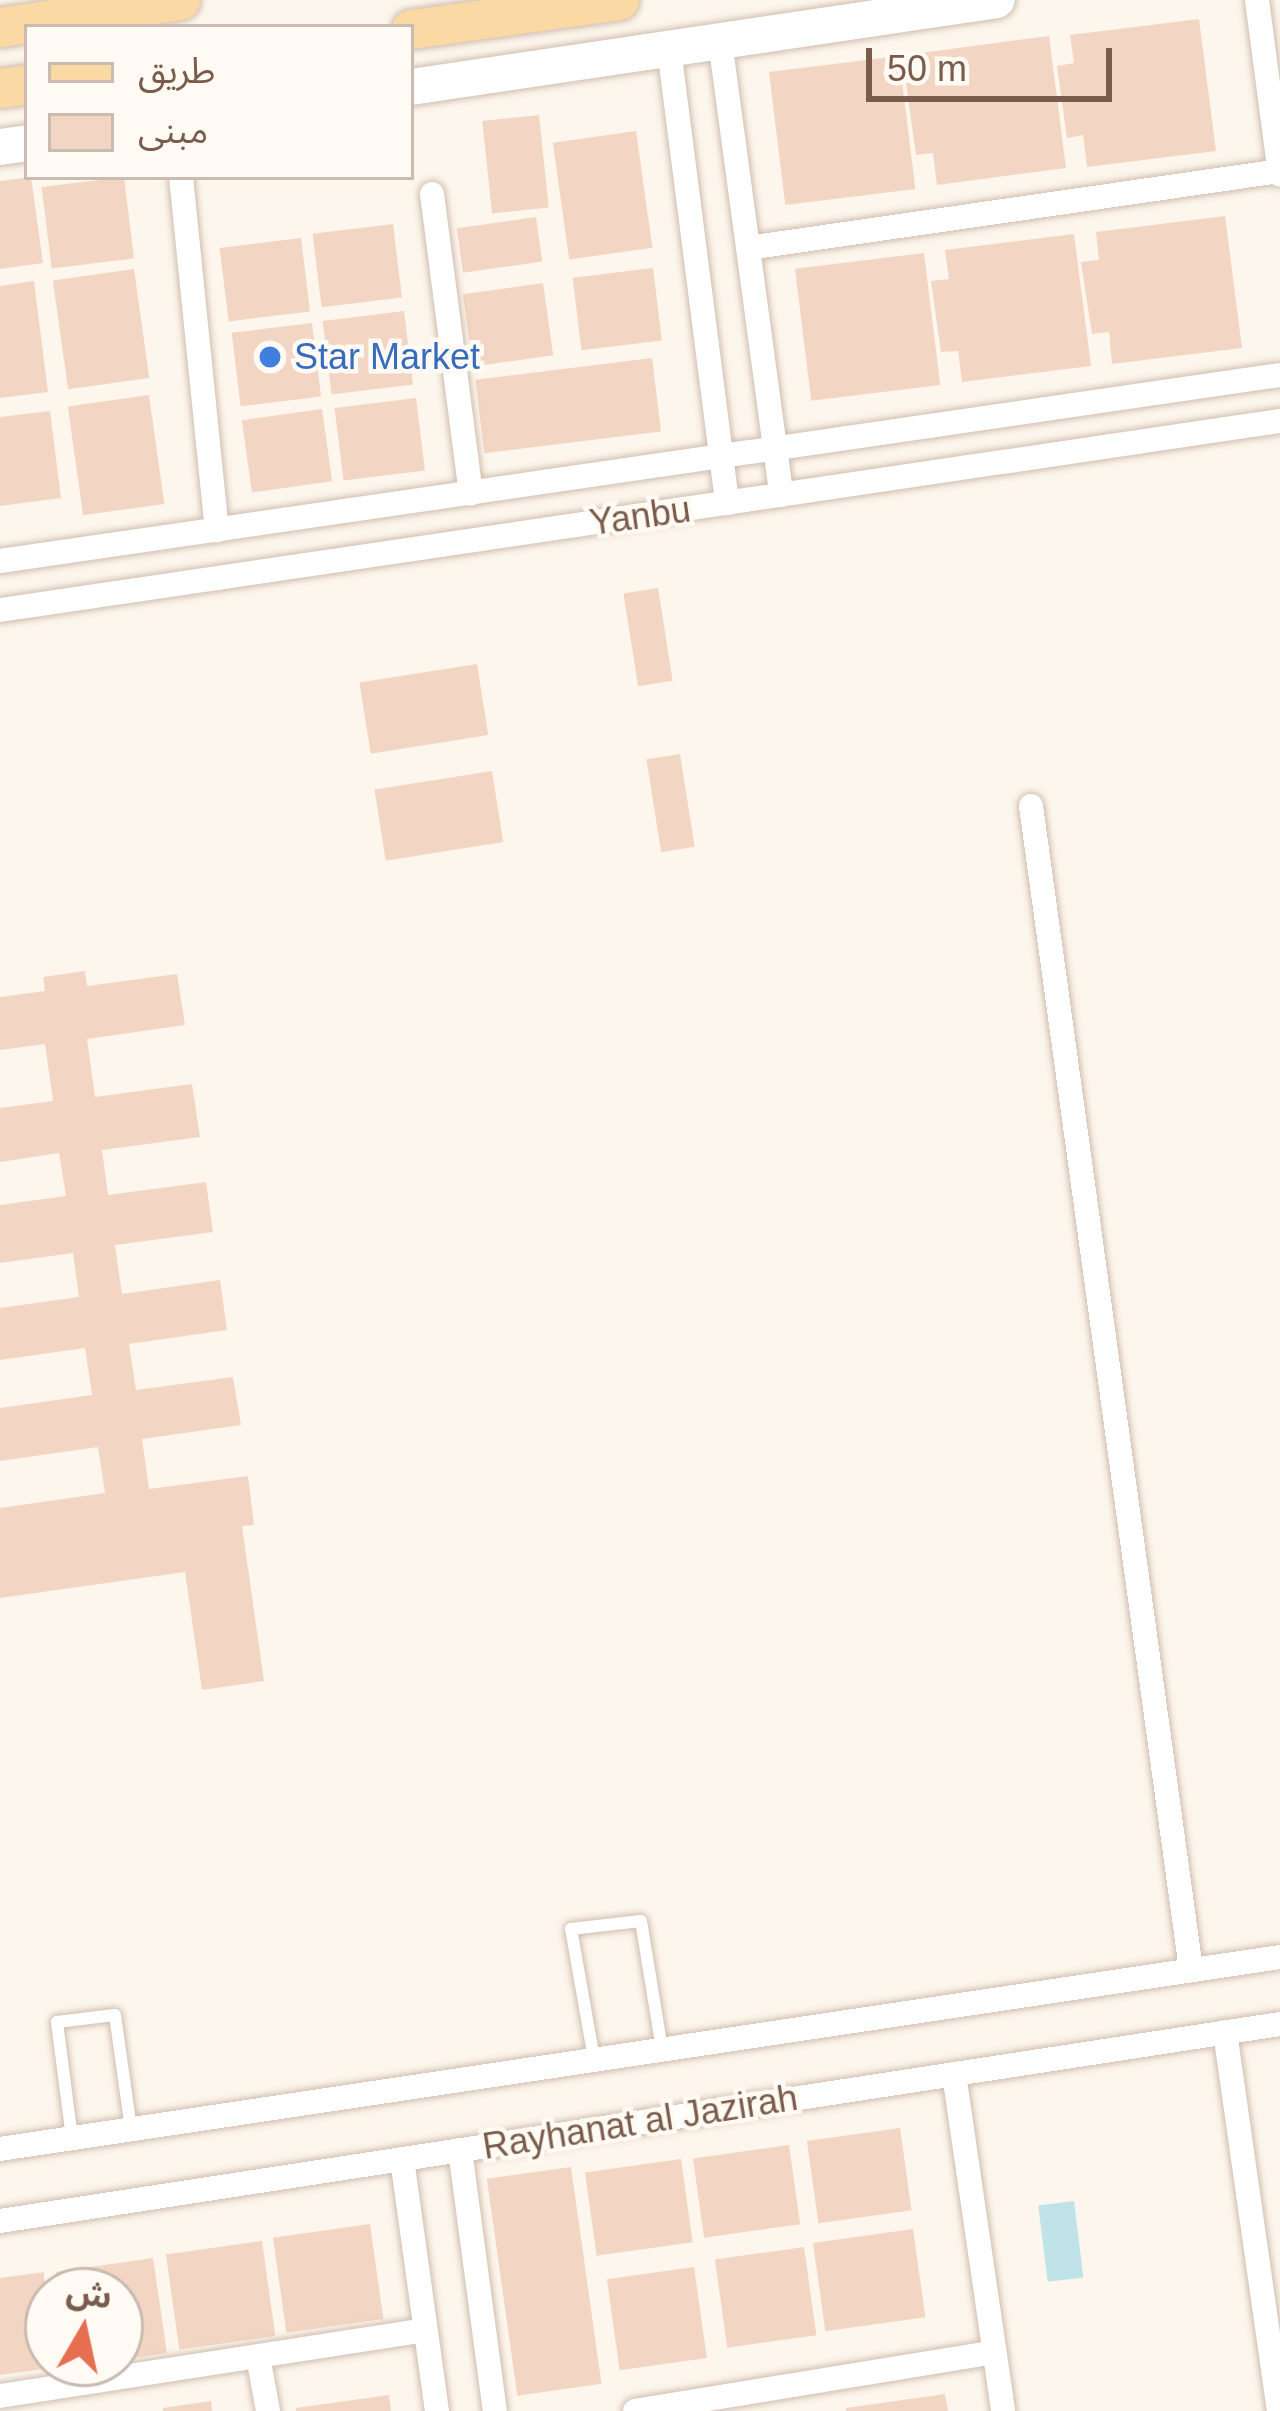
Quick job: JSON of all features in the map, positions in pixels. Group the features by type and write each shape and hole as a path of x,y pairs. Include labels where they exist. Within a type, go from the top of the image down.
{"main road":[{"path":"0,27 180,0"},
{"path":"414,29 619,0"},
{"path":"414,87 997,0"}],"street":[{"path":"748,248 1280,172 1275,95 1257,0"},
{"path":"720,41 782,495"},
{"path":"669,49 727,503"},
{"path":"181,180 218,530"},
{"path":"432,194 471,493"},
{"name":"Yanbu","path":"0,561 1280,375"},
{"name":"Yanbu","path":"0,610 1280,421"},
{"path":"1031,806 1191,1970"},
{"name":"Rayhanat al Jazirah","path":"0,2149 1280,1957"},
{"name":"Rayhanat al Jazirah","path":"0,2221 1280,2024"},
{"path":"1225,2032 1279,2411"},
{"path":"955,2074 1003,2411"},
{"path":"460,2150 494,2411"},
{"path":"402,2159 437,2411"},
{"path":"0,2396 425,2330"},
{"path":"635,2411 994,2352"},
{"path":"258,2356 268,2411"}],"lane":[{"path":"594,2060 571,1929 641,1921 662,2049"},
{"path":"72,2138 57,2022 116,2014 131,2129"}],"water":[{"path":"1074,2201 1083,2277 1048,2282 1038,2205"}],"building":[{"path":"1199,19 1216,151 1087,167 1083,135 1067,138 1057,66 1074,63 1070,35"},
{"path":"1049,36 1066,168 937,185 933,153 916,155 906,83 924,81 920,53"},
{"path":"899,56 915,189 785,205 769,72"},
{"path":"539,115 549,207 492,213 482,121"},
{"path":"636,131 652,248 569,260 553,143"},
{"path":"31,180 43,263 0,269 0,181"},
{"path":"124,180 134,258 52,269 42,187"},
{"path":"1225,216 1242,348 1112,364 1109,332 1092,334 1081,262 1099,260 1096,232"},
{"path":"536,217 542,262 463,273 457,228"},
{"path":"393,224 402,297 322,307 313,234"},
{"path":"1074,234 1091,366 962,382 958,351 941,352 931,281 949,279 945,250"},
{"path":"301,238 310,311 229,321 220,248"},
{"path":"924,253 940,385 811,401 795,269"},
{"path":"653,268 662,340 582,350 573,278"},
{"path":"134,269 149,378 68,389 53,280"},
{"path":"34,281 48,392 0,398 0,286"},
{"path":"543,283 553,355 473,367 463,294"},
{"path":"404,311 413,384 332,394 323,321"},
{"path":"312,323 321,396 241,406 232,333"},
{"path":"652,358 661,431 484,453 475,380"},
{"path":"149,395 164,504 83,515 68,406"},
{"path":"416,398 425,470 344,480 335,408"},
{"path":"322,409 332,481 252,493 242,420"},
{"path":"50,411 61,498 0,506 0,417"},
{"path":"658,588 673,681 638,686 623,593"},
{"path":"477,664 488,735 371,754 359,683"},
{"path":"680,754 695,847 661,852 646,759"},
{"path":"492,771 503,842 386,861 374,790"},
{"path":"85,971 87,986 177,974 185,1025 87,1039 95,1097 192,1084 200,1137 102,1150 108,1195 206,1182 213,1232 115,1245 122,1294 220,1280 227,1330 129,1344 136,1390 233,1377 241,1425 142,1439 149,1489 248,1476 254,1525 242,1526 264,1681 202,1690 185,1572 0,1598 0,1508 105,1493 98,1447 0,1461 0,1408 92,1395 85,1348 0,1360 0,1308 79,1297 73,1253 0,1263 0,1205 66,1196 59,1153 0,1162 0,1108 53,1101 45,1044 0,1050 0,997 45,991 43,977"},
{"path":"900,2128 912,2210 818,2223 807,2141"},
{"path":"789,2145 800,2224 704,2238 693,2158"},
{"path":"681,2159 693,2242 597,2256 585,2172"},
{"path":"571,2167 601,2384 517,2396 487,2179"},
{"path":"370,2224 383,2319 286,2333 273,2238"},
{"path":"913,2229 925,2317 825,2331 813,2243"},
{"path":"262,2241 275,2336 179,2350 166,2254"},
{"path":"804,2247 816,2335 727,2348 715,2260"},
{"path":"153,2258 167,2353 144,2356 144,2267 91,2267"},
{"path":"694,2267 707,2358 620,2370 607,2279"},
{"path":"24,2275 24,2372 0,2375 0,2278"},
{"path":"945,2394 948,2411 846,2411 846,2408"},
{"path":"389,2395 391,2411 296,2411 296,2408"},
{"path":"211,2401 212,2411 163,2411 163,2408"}],"place":[{"name":"Star Market","path":"270,357"}]}
